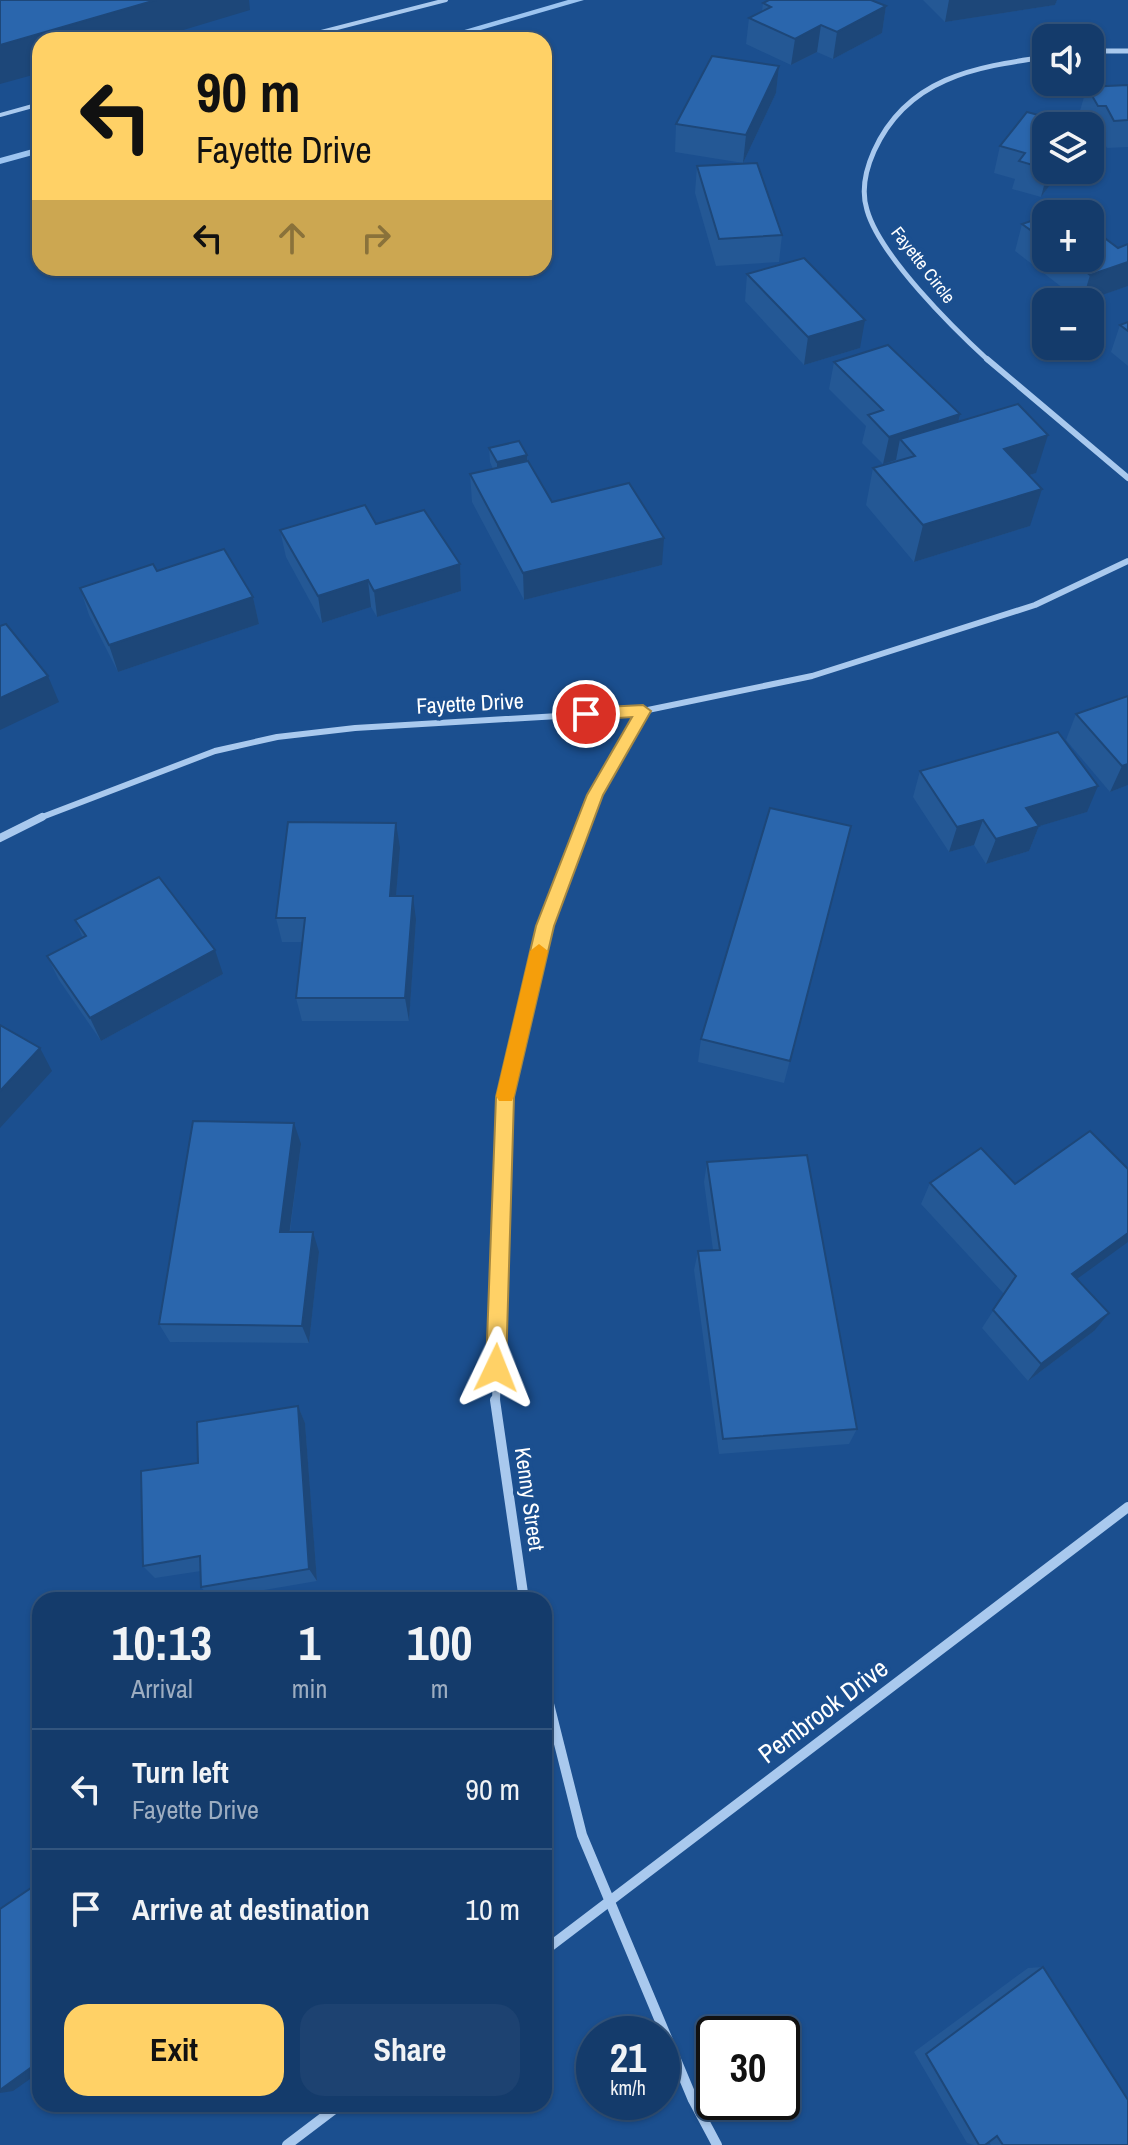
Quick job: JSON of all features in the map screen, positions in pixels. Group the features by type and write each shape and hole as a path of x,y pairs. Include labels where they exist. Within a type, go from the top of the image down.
{"street":[{"path":"1104,51 1128,51"},
{"name":"Fayette Circle","path":"1032,59 1011,61 949,78 905,105 876,145 863,189 867,211 888,248 923,294 999,370 1128,478"},
{"name":"Fayette Drive","path":"0,838 31,821 215,751 277,737 355,728 643,711 812,676 1035,605 1128,561"},
{"name":"Kenny Street","path":"523,1592 495,1398 505,1097 545,926 595,795 643,711"},
{"name":"Pembrook Drive","path":"552,1945 1128,1507"},
{"path":"552,1716 582,1835 693,2100 717,2145"},
{"path":"287,2145 330,2112"}],"lane":[{"path":"321,32 446,0"},
{"path":"0,115 32,106"}],"building":[{"path":"0,0 156,0 45,32 32,32 32,36 0,45"},
{"path":"769,0 871,0 886,6 837,32 821,25 795,39 749,18 771,7 763,3"},
{"path":"712,56 779,66 746,135 676,124"},
{"path":"1128,85 1128,120 1114,121 1106,106 1098,106 1092,96 1104,96 1104,86"},
{"path":"1027,112 1032,113 1032,165 1019,161 1025,153 1000,146"},
{"path":"757,163 782,235 719,239 697,166"},
{"path":"1032,221 1032,231 1022,224"},
{"path":"1104,238 1118,248 1128,244 1128,262 1104,270"},
{"path":"804,258 865,320 808,337 747,274"},
{"path":"888,345 960,414 889,437 868,415 883,410 834,362"},
{"path":"1018,404 1048,435 1004,449 1042,489 923,525 873,468 915,456 900,439"},
{"path":"519,441 527,455 497,462 489,448"},
{"path":"528,461 552,502 629,483 664,538 523,573 470,474"},
{"path":"365,505 376,524 424,510 460,564 374,591 368,580 318,596 280,530"},
{"path":"224,549 253,597 109,645 80,588 153,564 157,571"},
{"path":"6,624 48,676 0,698 0,626"},
{"path":"1128,696 1128,764 1122,766 1076,714"},
{"path":"1058,732 1098,786 1026,808 1039,826 996,839 983,820 957,827 920,771"},
{"path":"770,808 851,826 790,1061 701,1039"},
{"path":"288,822 396,823 390,896 413,896 405,998 296,998 305,918 276,918"},
{"path":"159,877 215,950 90,1018 47,956 86,936 75,920"},
{"path":"0,1025 40,1048 0,1091"},
{"path":"193,1121 294,1123 280,1232 313,1232 302,1326 159,1324"},
{"path":"1090,1131 1128,1169 1128,1233 1072,1274 1109,1313 1041,1364 993,1310 1016,1276 930,1183 981,1148 1015,1184"},
{"path":"807,1155 857,1429 723,1439 698,1251 720,1250 707,1162"},
{"path":"298,1406 309,1569 201,1587 200,1556 143,1566 141,1471 198,1463 197,1422"},
{"path":"32,1887 32,2067 0,2090 0,1909"},
{"path":"1043,1967 1128,2100 1128,2145 1003,2145 997,2136 985,2145 979,2145 926,2054"}],"waterway":[{"path":"464,32 579,0"},
{"path":"0,161 32,152"}],"slow traffic":[{"path":"505,1096 539,951"}],"route":[{"path":"496,1368 505,1097 545,926 595,795 643,711 586,714"}]}
